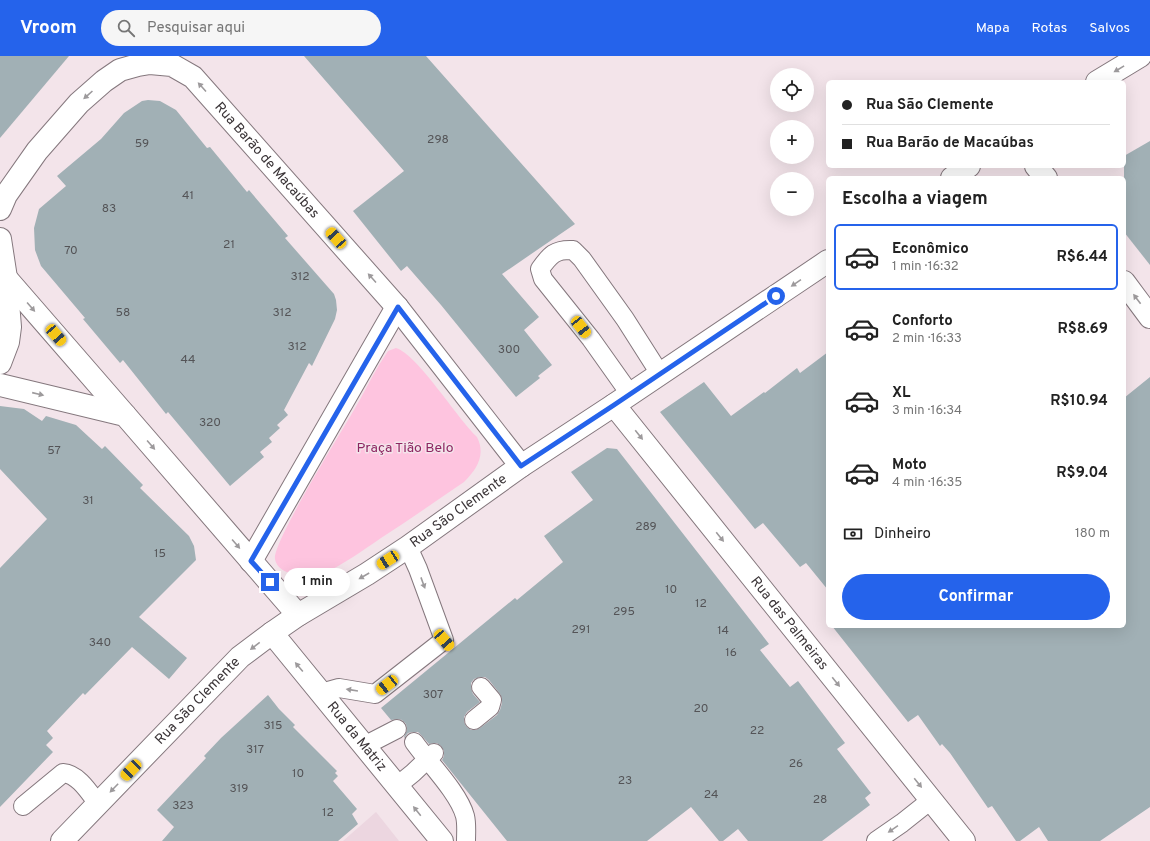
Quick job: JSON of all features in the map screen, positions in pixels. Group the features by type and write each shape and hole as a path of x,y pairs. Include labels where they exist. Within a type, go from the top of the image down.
{"street":[{"path":"1100,80 1140,56"},
{"name":"Rua Barão de Macaúbas","path":"0,209 6,195 37,152 79,103 104,81 120,70 138,65 150,63 172,65 193,77 398,307 521,466"},
{"path":"955,176 966,168"},
{"path":"1038,168 1044,176"},
{"path":"0,240 6,278 10,327 8,342 0,363"},
{"name":"Rua São Clemente","path":"62,841 240,657 298,614 367,574 408,547 521,466 826,262"},
{"path":"6,278 298,614"},
{"path":"1126,285 1150,317"},
{"path":"251,561 398,307"},
{"path":"0,385 125,415"},
{"name":"Rua das Palmeiras","path":"622,400 964,841"},
{"name":"Rua da Matriz","path":"272,633 442,841"}],"lane":[{"path":"622,400 591,339 544,278 540,269 548,257 561,249 573,250 582,259 625,319 660,374"},
{"path":"321,693 339,688 380,700 448,645 408,547"},
{"path":"474,720 490,707 492,700 481,687"},
{"path":"364,746 397,729"},
{"path":"414,742 431,756 441,776 458,800 465,816 466,841"},
{"path":"397,786 431,756"},
{"path":"23,806 63,773 69,773 82,784 98,804"},
{"path":"876,841 931,800"}],"shaded area":[{"path":"376,812 399,841 343,841"}],"green space":[{"name":"Praça Tião Belo","path":"396,348 405,353 426,374 477,437 481,450 476,467 464,482 360,553 322,574 316,576 302,576 294,575 281,569 275,559 277,549 284,532 379,365 388,351"}],"building":[{"path":"0,56 69,56 0,138"},
{"path":"304,56 426,56 575,224 502,274 539,317 524,330 552,365 538,376 540,378 516,397 407,266 401,271 353,211 404,171"},
{"path":"142,101 160,101 176,110 207,148 210,147 247,192 249,190 288,236 285,238 334,294 336,300 337,310 335,319 312,366 309,363 284,410 288,415 277,425 280,428 269,438 272,442 260,452 264,457 230,486 168,412 166,414 123,360 120,363 83,319 85,318 41,266 35,250 34,228 39,209 66,186 57,176 101,139 124,113"},
{"path":"1150,141 1150,265 1126,235 1126,176 1124,176 1124,168 1126,168 1126,155"},
{"path":"826,354 826,588 806,563 800,567 763,523 755,529 660,412 704,382 731,416 764,392 765,393 797,368 800,373"},
{"path":"1150,377 1150,807 1100,841 1048,841 1039,827 1020,841 1016,841 992,806 988,808 950,753 942,744 940,746 918,715 908,722 834,628 1126,628 1126,396"},
{"path":"0,406 24,409 42,421 46,416 76,425 102,449 105,446 143,485 140,488 189,536 194,546 196,560 139,617 187,658 169,679 132,647 85,695 83,693 47,731 53,738 46,745 53,752 0,807 0,568 47,519 0,469"},
{"path":"607,448 617,449 769,644 760,650 790,687 798,681 845,743 837,749 871,793 865,798 870,805 822,841 748,841 738,829 723,841 719,841 691,807 647,841 507,841 442,760 444,751 441,746 437,743 429,744 418,732 408,733 404,738 407,730 406,724 402,720 391,720 381,708 515,598 517,600 563,562 544,536 593,500 571,472","holes":["485,677 500,694 502,703 497,715 480,728 471,730 466,726 464,717 467,712 480,702 473,694 471,683 474,679"]},
{"path":"268,695 295,725 293,727 337,771 335,773 338,776 333,781 357,809 352,814 358,824 338,841 162,841 174,827 157,810 206,758 204,756 221,738"}],"route":[{"path":"270,582 251,561 398,307 521,466 776,296"}]}
